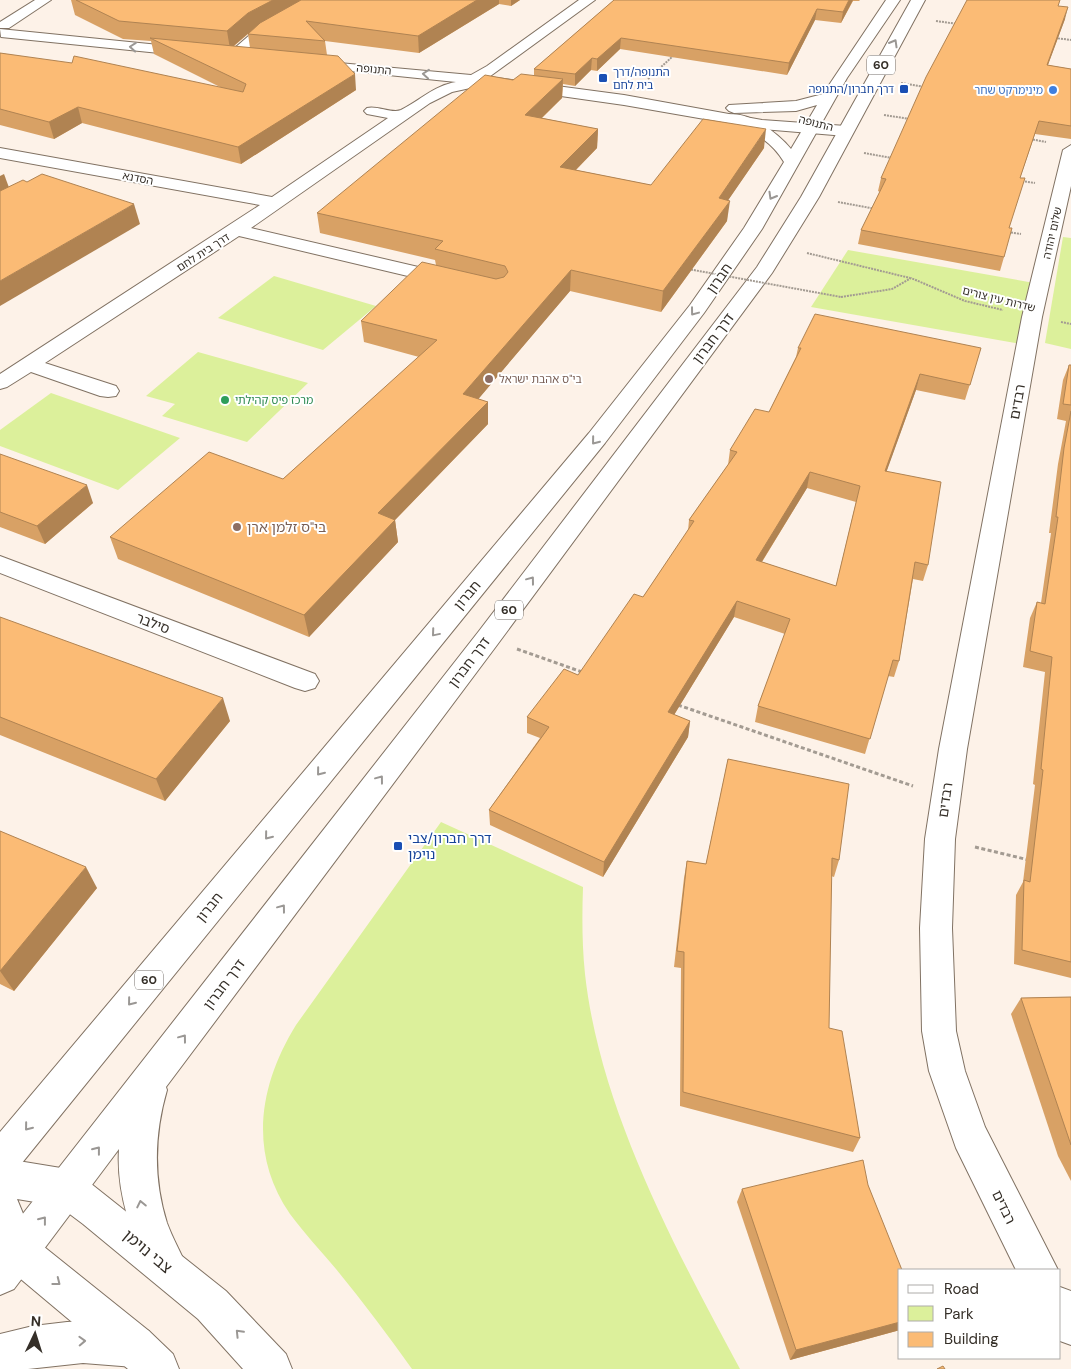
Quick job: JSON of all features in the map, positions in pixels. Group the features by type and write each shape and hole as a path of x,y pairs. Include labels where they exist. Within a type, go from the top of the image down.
{"main road":[{"path":"1,26 43,0"},
{"path":"474,78 496,66 543,30 588,0"},
{"name":"חברון","path":"0,1161 597,438 697,309 753,230 827,98 894,0"},
{"name":"דרך חברון","path":"9,1263 488,638 780,247 810,197 918,0"},
{"path":"252,58 229,56 257,36 293,15"},
{"path":"1,26 205,54"},
{"name":"התנופה","path":"297,62 474,78 846,130"},
{"name":"דרך בית לחם","path":"0,383 276,204 425,100 448,88 504,82"},
{"path":"733,113 796,106 827,98"},
{"path":"372,111 403,116"},
{"path":"733,113 769,134 780,144 792,162"},
{"name":"שלום יהודה","path":"1032,317 1071,150"},
{"name":"הסדנא","path":"0,153 276,204"},
{"path":"51,180 77,166"},
{"path":"236,230 468,285"},
{"name":"רבדים","path":"1032,317 945,796 940,839 936,937 940,1031 947,1071 969,1135 1021,1242 1037,1269"},
{"path":"28,364 108,391"},
{"name":"סילבר","path":"0,564 305,682"},
{"path":"154,1076 141,1118 136,1166 143,1213 166,1265"},
{"name":"צבי נוימן","path":"0,1177 67,1188 121,1228 212,1305 271,1369"},
{"path":"0,1203 9,1263 146,1357"},
{"path":"1061,1309 1071,1325"},
{"path":"0,1355 62,1342 90,1341 146,1357"}],"path":[{"path":"909,17 966,25"},
{"path":"1052,37 1071,40"},
{"path":"626,100 673,55"},
{"path":"874,79 930,88"},
{"path":"846,130 915,120"},
{"path":"846,130 895,159"},
{"path":"1022,138 1052,142"},
{"path":"1013,179 1062,188"},
{"path":"810,197 878,209"},
{"path":"1002,231 1050,240"},
{"name":"שדרות עין צורים","path":"780,247 911,278 965,302 1071,324"},
{"path":"685,268 841,297 892,289 911,278"},
{"path":"488,638 586,673"},
{"path":"671,702 945,796"},
{"path":"940,839 1034,861"}],"green space":[{"path":"1063,237 1071,238 1071,349 1045,343"},
{"path":"848,250 1040,284 1027,345 811,307"},
{"path":"274,276 376,306 323,350 218,318"},
{"name":"מרכז פיס קהילתי","path":"198,352 308,383 247,442 162,416 175,404 146,396"},
{"path":"51,393 180,438 118,490 0,446 0,430"},
{"path":"441,822 583,887 585,974 593,1025 607,1076 644,1178 691,1276 740,1369 412,1369 356,1294 290,1214 277,1191 268,1167 263,1119 267,1095 283,1048 296,1025"}],"building":[{"path":"76,0 273,0 248,13 227,31 119,21"},
{"path":"301,0 477,0 418,36 306,21 325,41 248,34 260,23"},
{"path":"614,0 849,0 843,12 817,9 789,63 621,38 597,59 592,58 575,74 534,69"},
{"path":"967,0 1060,0 1058,6 1068,7 1047,65 1071,69 1071,126 1039,121 1020,178 1025,178 1009,228 1012,228 1004,257 861,230 886,179 881,178 926,77"},
{"path":"150,38 338,56 355,74 238,147 78,107 49,122 0,109 0,53 72,63 74,56 243,92 246,84"},
{"path":"521,74 563,79 525,115 598,129 560,167 651,185 703,119 766,129 719,198 730,201 663,291 571,270 463,394 488,402 378,513 395,520 304,615 110,537 209,452 283,479 437,340 361,321 422,262 496,279 504,277 508,272 505,266 435,249 443,241 317,213 485,75 513,80"},
{"path":"42,174 134,204 0,281 0,191 23,180 27,182"},
{"path":"815,314 981,348 970,385 920,374 885,471 941,482 928,565 915,562 899,661 893,660 870,739 758,706 790,619 737,601 668,712 690,721 604,862 489,810 549,727 527,717 564,669 578,675 634,594 643,597 694,521 689,520 737,452 730,450 755,409 769,412 801,348 798,348","holes":["810,472 860,486 836,586 756,560"]},
{"path":"1069,365 1071,365 1071,405 1063,404"},
{"path":"1071,411 1071,962 1022,950 1024,880 1030,882 1043,770 1041,769 1052,657 1030,651 1037,602 1045,604 1058,517 1056,517 1064,448"},
{"path":"0,454 87,485 37,526 0,512"},
{"path":"0,617 223,698 156,779 0,717"},
{"path":"728,759 849,784 839,860 832,858 829,1028 842,1031 860,1138 683,1092 684,952 677,951 687,861 706,864"},
{"path":"0,831 86,867 0,971"},
{"path":"1071,997 1071,1145 1021,998"},
{"path":"863,1160 868,1185 902,1269 898,1269 898,1323 796,1350 742,1189"}],"place":[{"name":"התנופה/דרך בית לחם","path":"603,78"},
{"name":"דרך חברון/התנופה","path":"904,89"},
{"name":"מינימרקט שחר","path":"1053,90"},
{"name":"בי\"ס אהבת ישראל","path":"489,379"},
{"name":"מרכז פיס קהילתי","path":"225,400"},
{"name":"בי\"ס זלמן ארן","path":"237,527"},
{"name":"דרך חברון/צבי נוימן","path":"398,846"}]}
